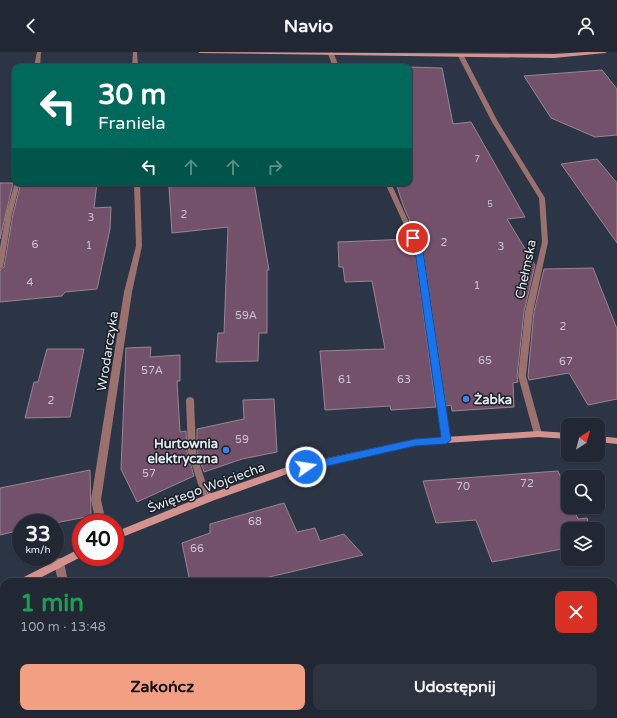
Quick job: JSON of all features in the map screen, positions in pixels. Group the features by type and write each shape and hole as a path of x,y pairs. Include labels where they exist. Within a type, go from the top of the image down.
{"street":[{"path":"37,64 39,52"},
{"path":"135,52 135,64"},
{"path":"200,52 330,54 558,54 605,52"},
{"path":"330,54 335,64"},
{"name":"Chełmska","path":"457,54 495,122 542,198 545,242 528,312 522,376 538,434"},
{"path":"0,268 9,214 16,186"},
{"name":"Wrodarczyka","path":"99,514 96,500 128,292 139,246 138,186"},
{"path":"389,186 419,251 446,440"},
{"path":"190,400 192,452 202,484 209,498"},
{"name":"Świętego Wojciecha","path":"124,532 209,498 290,470 415,442 538,434 561,436"},
{"path":"605,440 617,441"},
{"path":"30,578 52,566"},
{"path":"60,566 62,578"}],"building":[{"path":"412,67 442,68 453,124 471,122 525,217 507,219 535,265 524,312 517,376 518,382 513,383 514,407 452,411 451,405 446,406 423,251 403,205 397,186 412,186"},
{"path":"602,70 617,89 617,135 595,137 551,118 524,76"},
{"path":"597,159 617,183 617,243 561,164"},
{"path":"0,183 12,183 12,186 0,239"},
{"path":"20,186 97,186 94,208 111,207 110,229 97,289 65,292 62,296 0,302 0,270 4,267 13,214"},
{"path":"255,186 269,270 267,270 267,333 259,333 258,361 216,362 218,333 224,333 228,227 172,233 169,187"},
{"path":"409,239 415,251 436,407 391,410 390,406 325,410 320,351 385,349 372,281 345,282 343,267 339,267 338,242"},
{"path":"593,268 617,329 617,399 588,405 569,373 529,380 528,376 534,312 544,269"},
{"path":"151,347 150,357 180,355 180,381 177,381 180,432 186,431 187,452 194,476 137,502 121,469 126,348"},
{"path":"47,349 84,349 70,417 25,418 34,382 38,382"},
{"path":"274,399 277,452 242,459 204,472 197,452 197,429 244,419 243,400"},
{"path":"90,470 91,514 72,514 72,520 64,521 64,514 12,514 12,532 0,535 0,488"},
{"path":"558,471 561,478 561,514 576,514 578,519 587,518 588,522 561,522 561,549 492,562 476,520 436,523 423,481"},
{"path":"284,503 297,532 315,528 320,541 344,534 363,555 265,578 189,578 182,543 210,533 210,524"}],"place":[{"name":"Żabka","path":"466,399"},
{"name":"Hurtownia elektryczna","path":"226,450"}],"route":[{"path":"306,467 415,442 446,440 419,251 413,238"}]}
